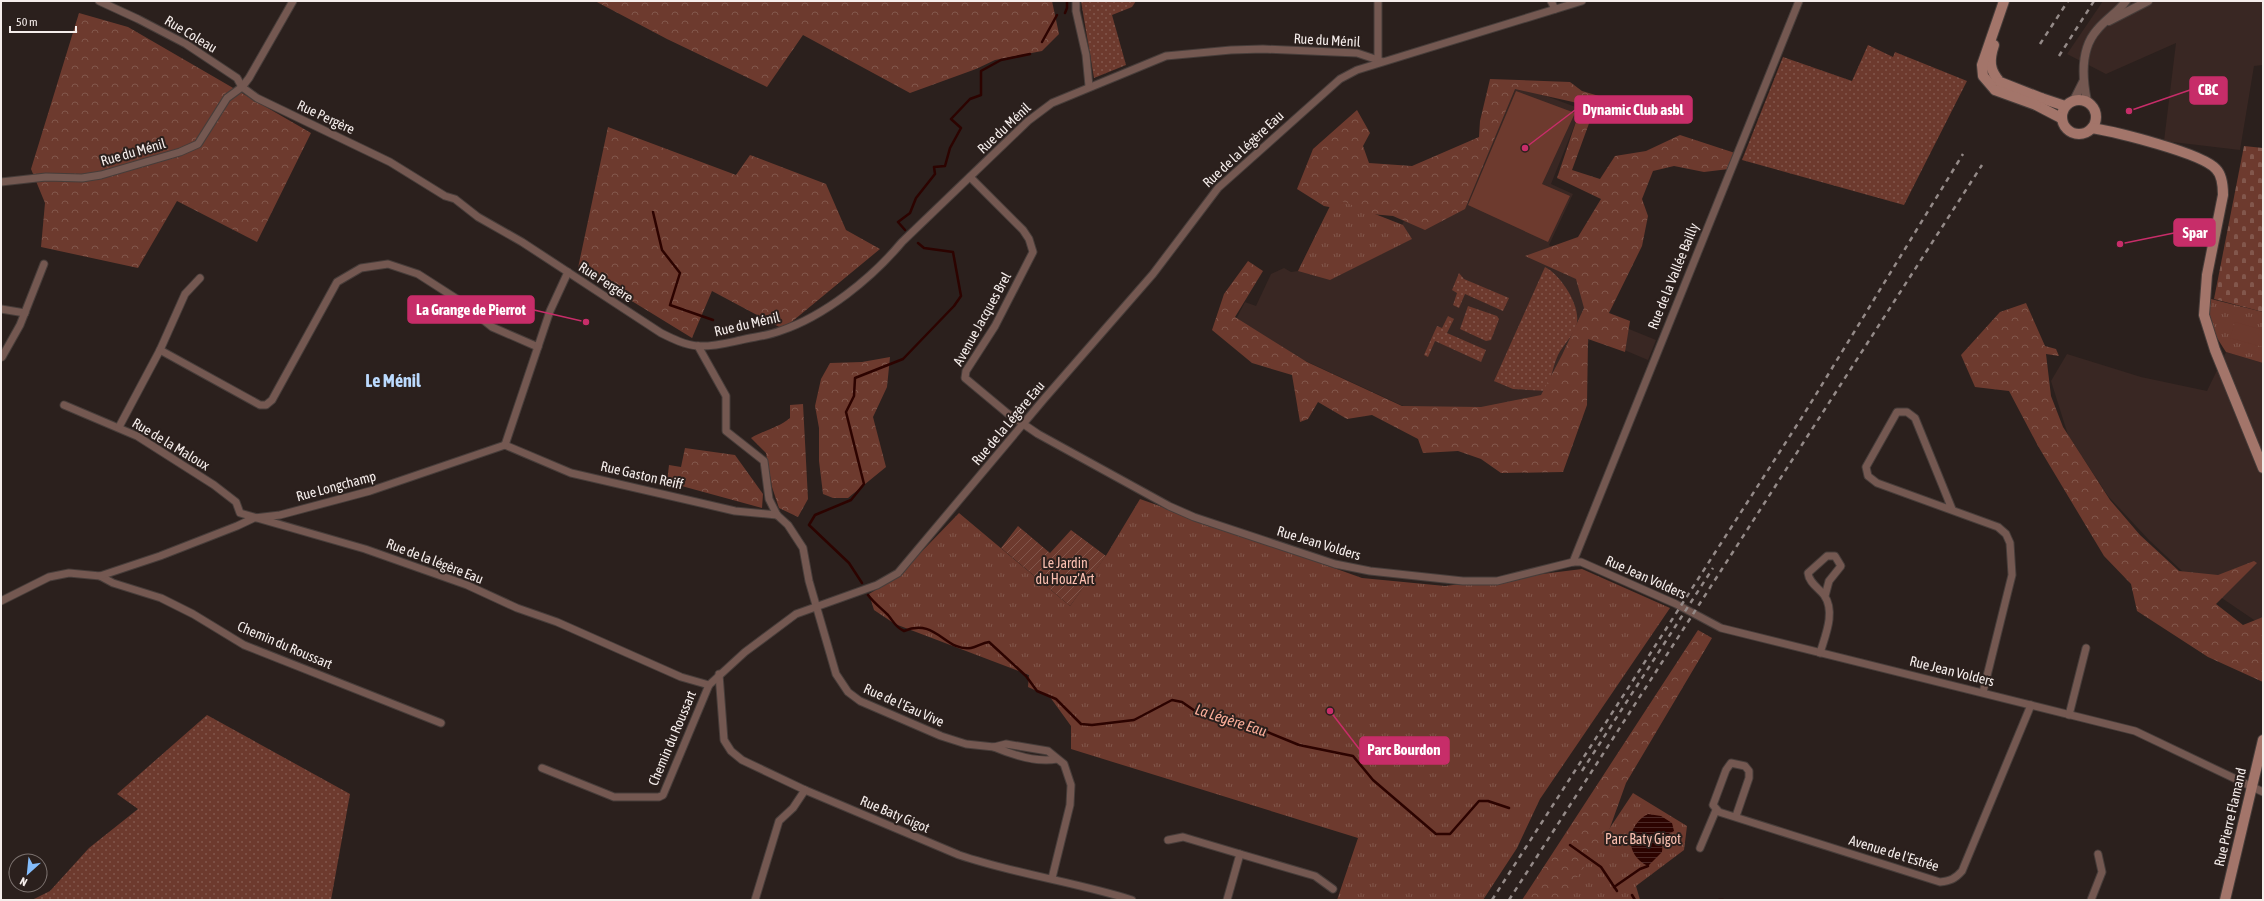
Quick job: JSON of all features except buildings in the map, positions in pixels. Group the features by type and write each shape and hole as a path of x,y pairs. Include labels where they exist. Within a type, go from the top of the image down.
{"main road":[{"path":"2004,1 1982,64 1983,76 1997,86 2039,102 2065,106"},
{"path":"1997,86 1993,72 1991,55 2010,1"},
{"path":"2039,102 2061,118 2064,127 2072,133 2081,134 2094,123 2094,108 2087,101 2074,100 2065,106 2061,118"},
{"path":"2094,123 2120,133 2204,159 2217,169 2223,184 2223,195 2207,275 2204,314 2215,350 2263,468"},
{"name":"Rue Pierre Flamand","path":"2225,900 2263,740"}],"street":[{"name":"Rue Coleau","path":"99,1 186,44 236,78 242,87"},
{"path":"242,87 293,1"},
{"path":"1076,1 1076,11 1086,55 1089,86"},
{"path":"1378,1 1381,61 1582,1"},
{"path":"1551,1 1555,9"},
{"name":"Rue de la Vallée Bailly","path":"1573,562 1799,1"},
{"path":"2087,101 2084,81 2084,60 2087,46 2098,29 2126,1"},
{"path":"2105,23 2148,1"},
{"name":"Rue du Ménil","path":"698,346 778,332 798,324 832,303 884,263 902,242 1040,112 1052,103 1089,86 1166,56 1231,50 1356,53 1381,61"},
{"name":"Rue de la Légère Eau","path":"709,686 719,674 745,652 796,614 817,605 833,602 877,585 898,573 1023,424 1154,274 1218,188 1340,79 1381,61"},
{"path":"2074,100 2084,81"},
{"name":"Rue du Ménil","path":"1,182 46,177 82,178 101,176 180,152 198,144 227,98 242,87"},
{"name":"Rue Pergère","path":"242,87 257,98 390,162 445,196 455,199 478,217 522,242 661,333 678,342 698,346"},
{"name":"Avenue Jacques Brel","path":"970,177 1023,230 1029,239 1033,252 995,326 966,371 965,378 1023,424"},
{"path":"2,357 25,313 44,264"},
{"path":"160,350 260,405 266,405 272,400 337,282 361,268 388,264 418,274 457,299 492,327 538,347"},
{"path":"505,445 550,311 568,272"},
{"path":"119,427 160,350 185,294 200,278"},
{"path":"1,309 25,313"},
{"path":"698,346 726,396 726,431 764,460 769,499 777,515 788,525 803,548 809,581 817,605"},
{"name":"Rue de la Maloux","path":"64,405 119,427 157,447 214,485 236,502 240,513 254,518"},
{"path":"1952,509 1915,418 1907,412 1897,412 1866,467 1868,476 1877,483 1998,527 2006,534 2010,543 2012,575 1983,692"},
{"name":"Rue Jean Volders","path":"1023,424 1050,441 1169,506 1194,517 1334,564 1370,571 1476,581 1506,580 1573,562 1588,565 1676,604 1721,628 1983,692 2145,734 2263,792"},
{"name":"Rue Gaston Reiff","path":"505,445 571,473 735,511 777,515"},
{"name":"Rue Longchamp","path":"1,601 49,577 70,573 100,576 160,556 254,518 280,515 370,491 505,445"},
{"name":"Rue de la légère Eau","path":"254,518 282,524 400,561 467,585 517,608 557,622 681,677 709,686"},
{"path":"1820,653 1829,617 1829,607 1825,596 1812,582 1808,573 1827,556 1835,556 1840,566 1829,581 1825,596"},
{"name":"Chemin du Roussart","path":"100,576 113,583 161,598 193,614 244,645 440,723"},
{"name":"Rue de l'Eau Vive","path":"817,605 836,674 848,692 860,701 941,736 966,744 994,747 1006,744 1048,752 1064,764 1071,786 1070,805 1052,878"},
{"path":"2069,715 2086,648"},
{"name":"Rue Baty Gigot","path":"719,674 724,740 731,751 742,760 805,790 959,855 983,863 1093,888 1132,900"},
{"name":"Chemin du Roussart","path":"542,768 609,796 659,798 666,791 709,686"},
{"name":"Avenue de l'Estrée","path":"1716,810 1940,882 1949,881 1956,878 1962,871 2031,704"},
{"path":"1700,848 1716,810 1713,805 1726,770 1731,763 1739,763 1745,766 1749,771 1749,778 1736,816"},
{"path":"755,900 779,821 792,808 805,790"},
{"path":"1168,840 1183,837 1315,876 1334,889"},
{"path":"1227,900 1240,854"},
{"path":"2091,900 2102,872 2098,854"}],"shaded area":[{"path":"2103,1 2263,1 2263,65 2254,66 2240,150 2164,141 2176,43 2106,74 2067,54"},
{"path":"1511,83 1581,109 1551,184 1573,194 1549,245 1571,257 1592,314 1656,340 1648,360 1591,336 1546,464 1401,405 1232,327 1245,302 1256,306 1271,274 1284,268 1291,272 1298,271 1334,198 1402,225 1420,188 1455,203"},
{"path":"2226,352 2263,363 2263,626 2182,571 2149,540 2108,496 2068,435 2051,381 2067,354 2141,377 2207,391"},
{"path":"1648,814 1661,816 1672,823 1674,831 1663,837 1662,852 1648,866 1640,861 1635,855 1631,840 1635,825"}],"green space":[{"path":"595,1 1052,1 1059,34 1042,51 995,60 976,69 910,93 803,35 767,87 667,39"},
{"path":"1081,1 1136,1 1132,7 1112,15 1126,65 1094,78"},
{"path":"79,13 128,27 311,133 257,242 177,201 138,268 41,247 45,203 31,169"},
{"path":"1868,45 1893,57 1895,52 1967,81 1904,205 1742,160 1783,57 1852,81"},
{"path":"1490,79 1570,82 1582,91 1599,96 1572,170 1600,179 1615,156 1646,151 1680,135 1735,153 1729,169 1704,172 1674,166 1653,171 1642,199 1648,216 1642,246 1609,313 1630,321 1625,352 1588,339 1587,405 1563,472 1501,473 1481,459 1458,451 1423,453 1418,439 1372,415 1347,419 1318,402 1308,419 1300,422 1292,375 1252,363 1212,330 1224,294 1248,261 1263,271 1235,317 1307,362 1402,406 1481,407 1541,395 1584,308 1576,279 1525,256 1578,237 1601,199 1557,178 1582,104 1515,89 1465,209 1425,230 1393,216 1360,213 1324,206 1297,189 1313,149 1357,110 1370,133 1363,146 1369,163 1412,166 1479,137 1480,121"},
{"path":"1516,91 1575,113 1542,184 1570,196 1548,242 1468,205"},
{"path":"608,127 736,175 750,155 826,184 846,230 880,249 783,329 712,291 692,338 578,268"},
{"path":"2244,146 2263,148 2263,312 2214,299"},
{"path":"1334,198 1403,225 1412,239 1330,280 1298,271"},
{"path":"1545,267 1557,277 1569,292 1576,310 1576,326 1558,355 1547,391 1513,389 1494,381"},
{"path":"1459,273 1464,279 1509,298 1503,311 1465,294 1459,308 1453,305 1457,293 1452,290"},
{"path":"2211,299 2263,312 2263,363 2226,352 2214,333 2210,321 2209,315"},
{"path":"2026,303 2045,346 2056,349 2059,356 2046,354 2051,396 2063,427 2110,500 2140,535 2179,571 2218,575 2254,561 2257,563 2216,604 2243,625 2263,617 2263,682 2208,657 2137,611 2131,584 2104,556 2038,446 2009,391 1975,387 1961,355 2000,312"},
{"path":"1468,306 1497,316 1499,319 1491,340 1486,341 1460,329"},
{"path":"1448,316 1454,319 1447,333 1486,350 1481,362 1435,341 1428,357 1424,355 1437,326 1442,328"},
{"path":"2235,322 2263,330 2263,347 2230,338"},
{"path":"890,357 887,387 873,417 886,467 848,498 833,498 823,494 819,461 819,428 815,406 821,379 830,363 862,362"},
{"path":"803,404 808,499 798,517 779,508 772,487 766,453 751,438 781,424 790,418 790,405"},
{"path":"685,448 735,455 763,494 762,508 667,482 669,465 681,467"},
{"path":"1140,499 1362,578 1445,586 1582,569 1670,608 1540,799 1517,848 1483,900 1337,900 1358,838 1071,749 1071,726 1050,697 1028,687 1029,675 895,624 874,610 869,594 897,577 959,513 1070,606 1107,554"},
{"name":"Le Jardin du Houz’Art","path":"1018,526 1050,553 1071,530 1106,556 1070,606 1001,548"},
{"path":"1698,630 1712,638 1626,783 1588,889 1576,900 1522,900"},
{"path":"207,715 350,794 331,900 32,900 48,893 89,848 138,809 117,794"},
{"name":"Parc Baty Gigot","path":"1633,793 1687,826 1684,850 1636,886 1640,900 1562,900"}],"waterway":[{"name":"La Légère Eau","path":"1065,13 1067,1"},
{"path":"1042,42 1057,15"},
{"name":"La Légère Eau","path":"905,230 898,222 910,213 916,198 935,174 934,167 945,166 950,148 961,128 951,119 970,99 981,95 981,71 1001,60 1030,54"},
{"path":"653,212 662,250 680,273 670,305 713,320"},
{"name":"La Légère Eau","path":"862,583 849,563 809,525 815,515 851,500 864,484 846,412 854,396 855,378 903,359 954,306 961,296 953,252 924,248 918,243"},
{"name":"La Légère Eau","path":"868,595 897,626 904,631 915,628 924,628 962,648 971,648 989,642 1026,676 1037,691 1056,699 1081,724 1092,725 1134,720 1172,700 1182,702 1198,713 1265,731 1299,745 1353,756 1373,780 1436,834 1450,834 1479,801 1488,801 1509,808"},
{"name":"La Légère Eau","path":"1570,845 1601,867 1617,891"},
{"path":"1614,887 1640,869 1648,866"},
{"name":"La Légère Eau","path":"1632,895 1635,900"}],"railway":[{"path":"2040,44 2068,1"},
{"path":"2059,56 2094,1"},
{"path":"1492,900 1804,414 1963,154"},
{"path":"1509,900 1982,165"},
{"path":"1582,771 1713,568"}],"place":[{"name":"CBC","path":"2129,111"},
{"name":"Dynamic Club asbl","path":"1525,148"},
{"name":"Spar","path":"2120,244"},
{"name":"La Grange de Pierrot","path":"586,322"},
{"name":"Parc Bourdon","path":"1330,711"}],"district":[{"name":"Le Ménil","path":"393,380"}]}
